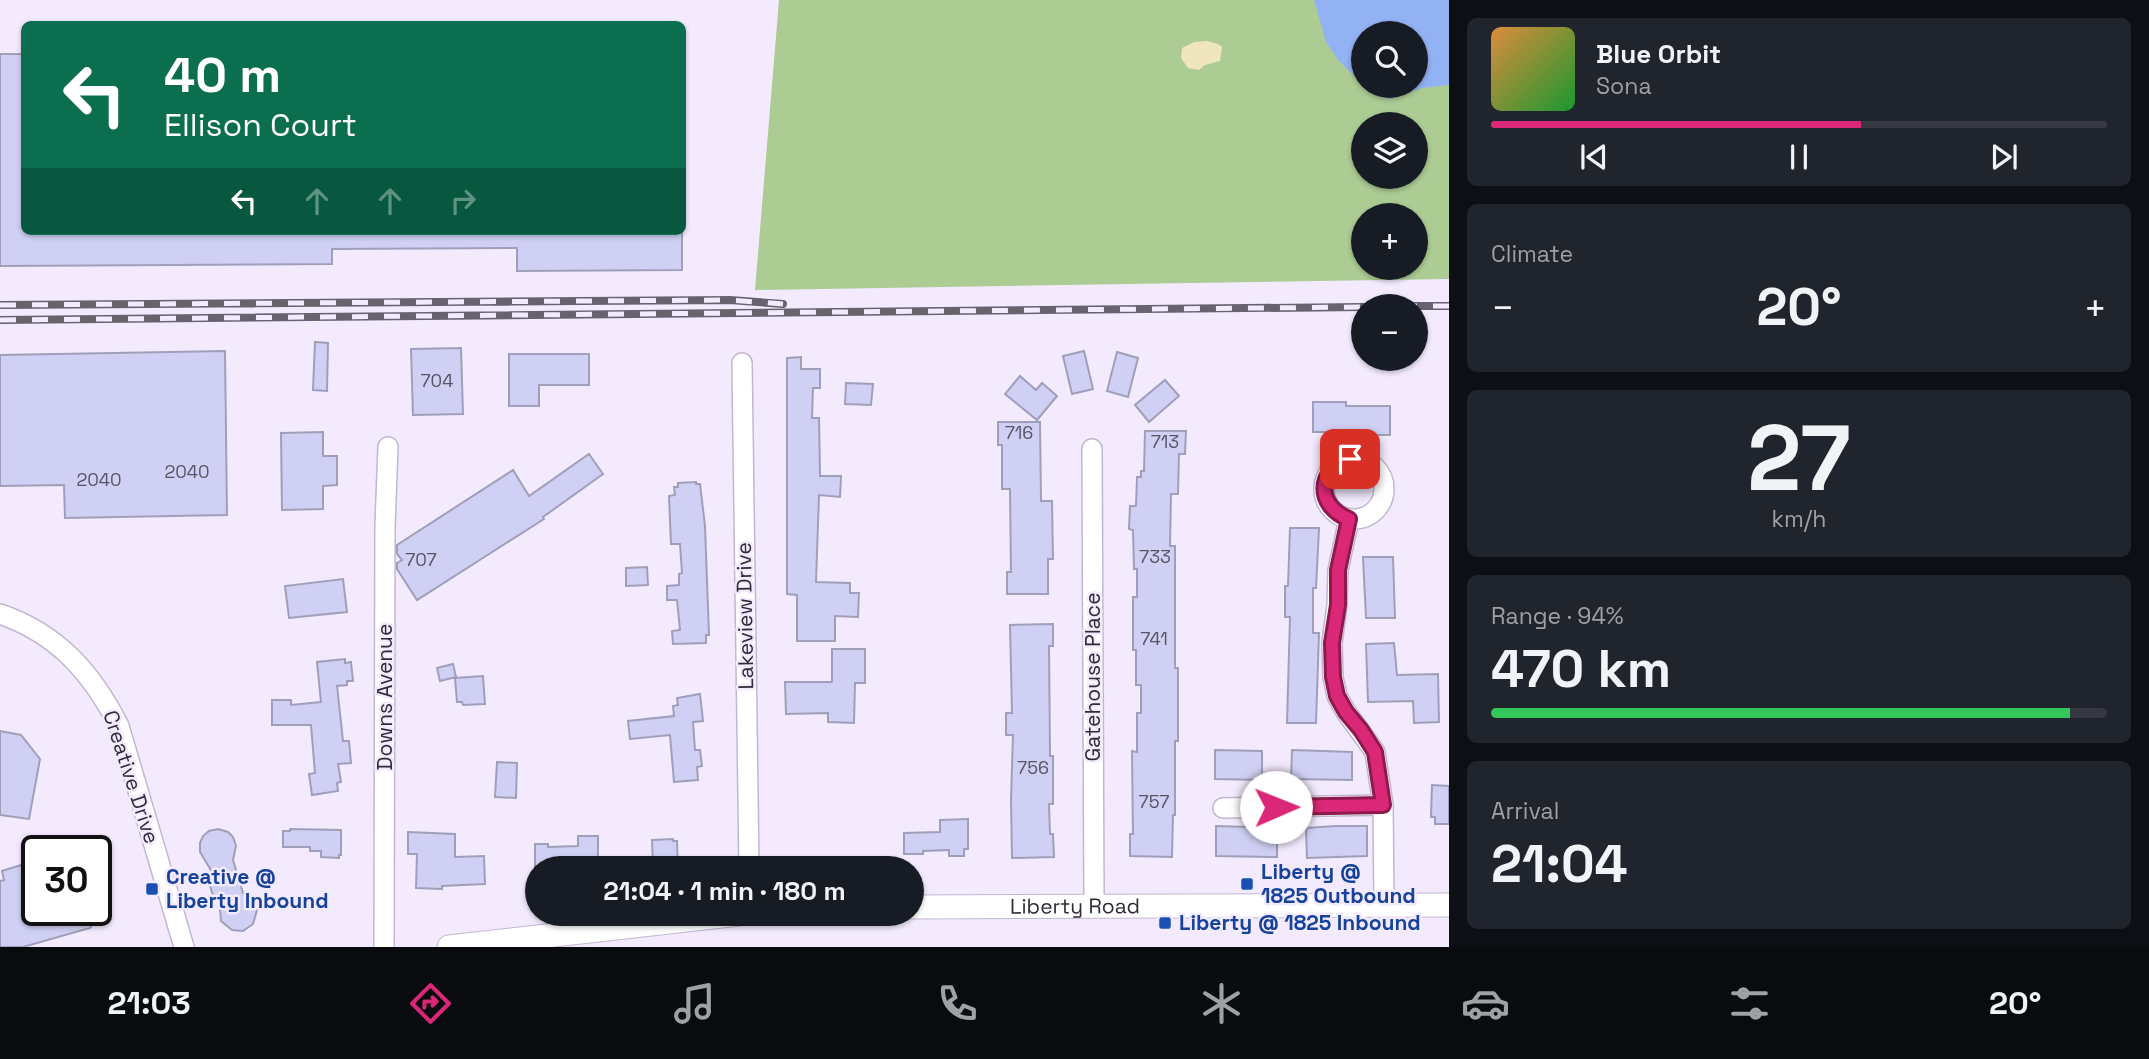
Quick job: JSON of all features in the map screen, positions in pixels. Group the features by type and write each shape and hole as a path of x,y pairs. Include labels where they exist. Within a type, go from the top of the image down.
{"main road":[{"name":"Liberty Road","path":"924,907 1449,905"},
{"path":"449,947 634,926"}],"street":[{"name":"Lakeview Drive","path":"742,363 749,856"},
{"name":"Downs Avenue","path":"384,947 385,526 388,447"},
{"name":"Gatehouse Place","path":"1092,449 1094,905"},
{"path":"1349,519 1338,570 1338,605 1332,643 1333,677 1337,696 1375,752 1383,805 1384,905"},
{"name":"Creative Drive","path":"0,614 33,628 57,644 95,683 106,701 119,726 184,947"},
{"path":"1223,808 1383,805"}],"green space":[{"path":"779,0 1449,0 1449,279 1428,279 1428,203 1351,203 1351,280 1386,280 755,290"}],"sand":[{"path":"1207,41 1222,47 1220,61 1205,65 1199,70 1188,68 1181,58 1182,48 1194,42"}],"water":[{"path":"1314,0 1449,0 1449,85 1428,87 1428,21 1351,21 1351,72 1326,42"}],"building":[{"path":"0,54 21,54 21,235 682,235 682,270 517,271 517,248 332,249 332,264 0,266"},
{"path":"315,342 328,343 327,391 313,390"},
{"path":"461,348 463,414 413,415 411,349"},
{"path":"225,351 227,515 65,518 64,485 0,486 0,355"},
{"path":"1084,351 1093,389 1072,394 1063,356"},
{"path":"1117,352 1138,358 1128,397 1107,391"},
{"path":"509,354 589,354 589,385 539,385 539,406 509,406"},
{"path":"801,357 801,369 820,369 820,388 813,388 812,418 819,418 820,476 841,476 840,497 819,495 816,582 850,583 850,593 859,593 858,617 835,616 835,641 797,641 797,595 787,594 787,358"},
{"path":"1020,376 1036,390 1042,383 1057,396 1037,420 1005,394"},
{"path":"1165,380 1179,396 1149,422 1135,405"},
{"path":"846,383 873,384 871,405 845,404"},
{"path":"1313,402 1346,402 1346,406 1390,406 1390,435 1313,432"},
{"path":"998,422 1040,422 1041,501 1052,501 1053,559 1048,559 1048,594 1007,594 1007,572 1011,572 1010,489 1002,489 1002,445 998,445"},
{"path":"1145,431 1186,431 1185,454 1179,454 1178,494 1171,494 1170,546 1175,546 1175,668 1178,668 1178,741 1175,741 1172,857 1130,856 1130,834 1133,834 1132,751 1137,752 1137,713 1141,713 1141,685 1136,685 1136,650 1133,650 1133,597 1137,597 1137,569 1134,569 1133,530 1129,529 1130,506 1136,506 1137,477 1141,477 1141,471 1144,471"},
{"path":"323,432 323,456 337,456 337,485 323,486 323,509 282,510 281,433"},
{"path":"589,454 603,474 543,517 544,519 417,600 397,569 397,563 402,560 397,554 397,545 513,470 529,496"},
{"path":"678,483 700,484 705,526 709,635 706,635 706,643 673,644 672,631 680,630 677,600 667,600 667,586 679,585 679,574 682,573 680,544 671,544 669,496 675,495 674,487 678,487"},
{"path":"1290,528 1319,528 1316,588 1313,588 1313,633 1319,633 1316,723 1287,723 1290,617 1285,617 1285,586 1288,586"},
{"path":"1363,557 1393,557 1395,618 1366,618"},
{"path":"647,567 648,585 626,586 626,568"},
{"path":"343,579 347,612 289,618 285,586"},
{"path":"1053,624 1053,646 1049,646 1053,804 1049,804 1054,857 1012,858 1013,735 1006,735 1006,713 1012,713 1010,625"},
{"path":"1394,643 1397,675 1438,674 1439,722 1414,723 1413,701 1368,702 1366,644"},
{"path":"832,649 865,649 865,683 855,683 854,723 828,722 828,713 786,714 785,682 832,682"},
{"path":"345,659 345,663 351,662 353,681 337,686 343,741 349,741 351,763 338,764 341,782 337,783 338,791 312,795 309,774 315,773 311,725 272,725 272,700 291,700 291,705 321,702 317,662"},
{"path":"453,664 456,677 440,681 437,668"},
{"path":"483,676 485,704 463,705 462,702 457,702 455,678"},
{"path":"700,694 703,721 693,722 695,750 700,750 702,766 697,767 698,780 674,782 670,735 630,739 628,721 674,716 673,706 678,705 677,698"},
{"path":"0,731 21,735 40,759 29,819 0,815"},
{"path":"1215,750 1262,751 1262,780 1215,779"},
{"path":"1292,750 1352,752 1352,780 1291,779"},
{"path":"497,762 517,763 516,798 495,797"},
{"path":"1432,785 1449,786 1449,824 1435,824 1435,817 1431,817"},
{"path":"968,819 968,849 964,849 964,856 949,856 949,850 904,854 904,833 940,832 940,820"},
{"path":"1216,826 1277,828 1277,857 1216,856"},
{"path":"1367,826 1367,856 1307,858 1306,828"},
{"path":"218,829 233,837 236,846 233,860 243,893 251,898 257,910 253,924 243,931 232,930 221,921 219,897 214,899 206,873 212,872 200,852 203,836"},
{"path":"341,830 341,855 339,858 321,857 321,851 310,851 310,847 283,847 283,831"},
{"path":"408,832 455,834 455,857 484,856 485,884 442,886 442,889 416,888 417,854 408,854"},
{"path":"578,836 598,836 598,856 535,856 535,844 548,844 548,847 578,846"},
{"path":"652,840 677,841 678,856 653,856"},
{"path":"21,865 21,926 91,926 23,947 0,947 0,881 4,880 2,871"}],"railway":[{"path":"0,305 730,300 783,304"},
{"path":"1428,306 1449,306"},
{"path":"0,320 1351,307"}],"place":[{"name":"Liberty @ 1825 Outbound","path":"1247,884"},
{"name":"Creative @ Liberty Inbound","path":"152,889"},
{"name":"Liberty @ 1825 Inbound","path":"1165,923"}],"route":[{"path":"1276,807 1383,805 1375,752 1337,696 1333,677 1332,643 1338,605 1338,570 1349,519 1333,510 1327,502 1325,484 1333,467 1350,459"}]}
